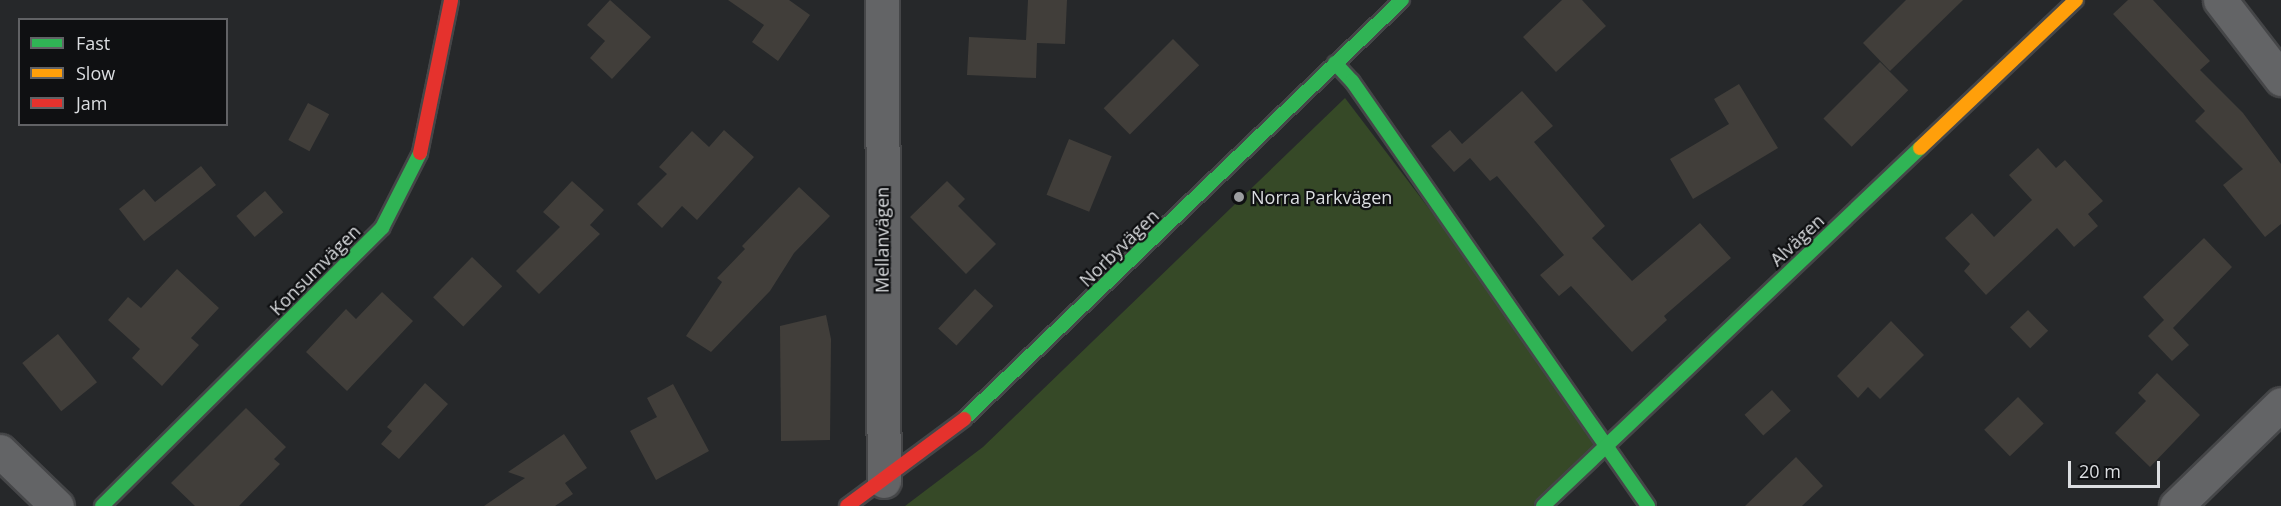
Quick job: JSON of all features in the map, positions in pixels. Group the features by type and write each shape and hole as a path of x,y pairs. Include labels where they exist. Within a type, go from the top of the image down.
{"street":[{"name":"Konsumvägen","path":"102,506 382,228 421,151 450,0"},
{"name":"Mellanvägen","path":"882,0 884,481"},
{"name":"Norbyvägen","path":"847,506 884,481 973,412 1402,0"},
{"name":"Alvägen","path":"1543,506 2076,0"},
{"path":"2220,0 2281,78"},
{"path":"1335,63 1352,81 1608,444 1648,506"},
{"path":"2176,506 2281,404"},
{"path":"0,451 57,506"}],"green space":[{"path":"1345,98 1608,444 1543,506 905,506 983,447"}],"building":[{"path":"610,0 651,37 612,79 590,58 605,41 587,25"},
{"path":"728,0 789,0 810,15 778,61 752,42 764,25"},
{"path":"1028,0 1067,0 1065,44 1037,43 1036,78 967,75 969,37 1026,40"},
{"path":"1562,0 1582,0 1606,26 1556,72 1523,37"},
{"path":"1906,0 1963,0 1890,71 1863,43"},
{"path":"2128,0 2153,0 2210,61 2200,70 2243,113 2281,164 2281,224 2265,237 2223,185 2243,169 2195,121 2205,111 2113,14"},
{"path":"1173,39 1199,65 1130,134 1104,108"},
{"path":"1880,62 1908,90 1852,147 1823,119"},
{"path":"1739,84 1778,148 1693,199 1670,159 1729,124 1714,99"},
{"path":"1522,91 1553,126 1534,142 1605,226 1592,238 1632,281 1700,223 1731,258 1664,316 1667,320 1632,352 1571,286 1559,296 1540,275 1564,255 1497,176 1490,181 1470,158 1454,172 1431,146 1450,130 1462,144"},
{"path":"308,103 329,114 309,151 288,140"},
{"path":"724,130 754,157 697,220 682,206 662,228 637,204 667,174 659,167 692,131 709,147"},
{"path":"1069,139 1112,156 1089,212 1047,195"},
{"path":"2038,148 2056,168 2065,160 2103,201 2088,214 2098,226 2074,247 2057,228 1986,295 1964,271 1970,264 1945,238 1972,213 1994,237 2032,200 2009,175"},
{"path":"201,166 216,185 144,241 119,209 144,189 155,202"},
{"path":"572,181 604,210 590,225 600,234 539,294 516,271 560,227 543,212"},
{"path":"947,181 965,199 958,206 996,244 966,274 910,217"},
{"path":"799,187 830,216 794,253 770,291 711,352 686,336 722,282 717,278 745,249 742,246"},
{"path":"265,191 283,212 255,237 236,216"},
{"path":"2204,238 2232,267 2173,328 2189,345 2172,361 2148,336 2164,320 2143,297"},
{"path":"472,257 502,286 463,326 433,297"},
{"path":"177,269 219,308 191,338 199,345 162,386 132,358 140,349 108,320 128,297 141,308"},
{"path":"975,289 993,306 956,346 938,328"},
{"path":"382,292 413,321 347,391 306,352 346,309 356,319"},
{"path":"2028,310 2048,331 2030,348 2010,327"},
{"path":"826,315 831,339 830,440 781,441 780,326"},
{"path":"1891,321 1924,355 1880,399 1868,387 1858,398 1837,376"},
{"path":"58,334 97,382 61,411 22,363"},
{"path":"2157,373 2200,415 2150,467 2115,433 2146,401 2138,393"},
{"path":"425,383 448,404 399,459 381,444 392,431 387,427"},
{"path":"673,384 709,451 656,480 630,431 657,417 647,398"},
{"path":"1772,390 1791,411 1763,436 1745,415"},
{"path":"2018,397 2044,424 2010,456 1984,430"},
{"path":"246,408 286,447 274,459 280,464 239,506 195,506 171,483"},
{"path":"564,434 587,468 565,483 573,494 555,506 484,506 525,478 508,472"},
{"path":"1796,457 1823,486 1802,506 1745,506"}],"traffic: fast":[{"path":"964,419 1402,0"},
{"path":"1335,63 1352,81 1648,506"},
{"path":"1543,506 1920,148"},
{"path":"102,506 382,228 420,153"}],"traffic: slow":[{"path":"1920,148 2076,0"}],"traffic: jam":[{"path":"420,153 451,0"},
{"path":"847,506 964,419"}],"place":[{"name":"Norra Parkvägen","path":"1239,197"}]}
